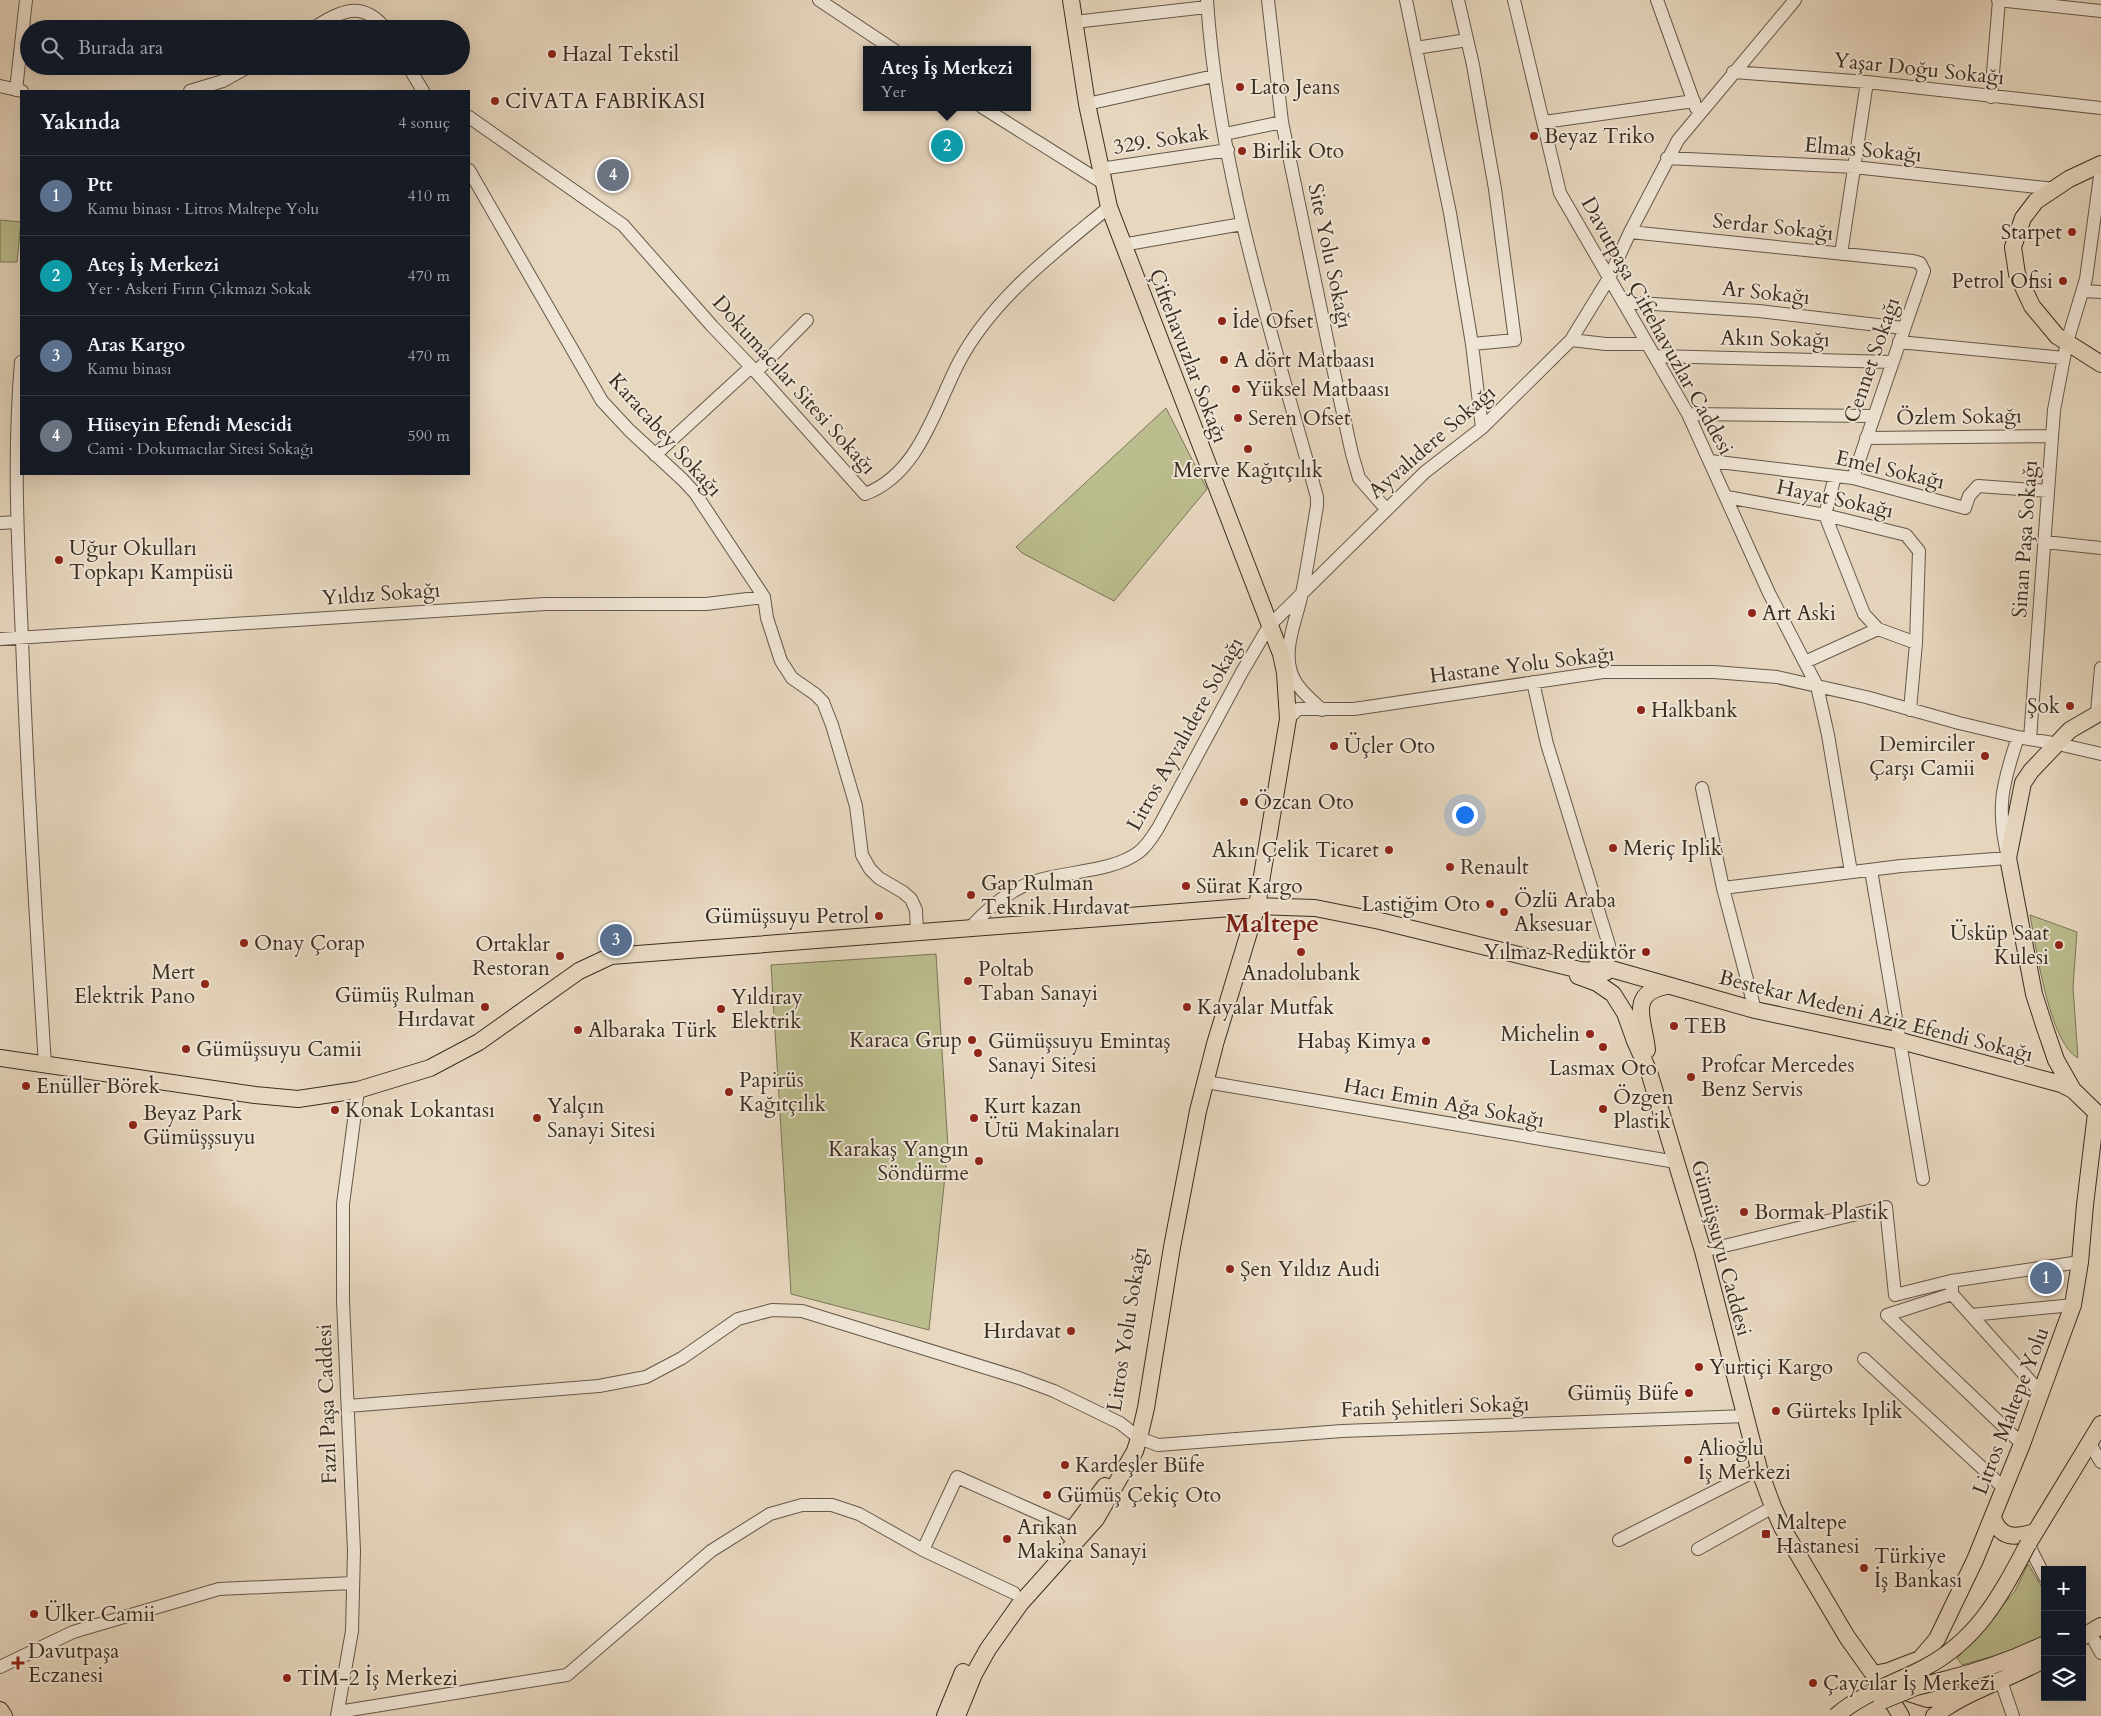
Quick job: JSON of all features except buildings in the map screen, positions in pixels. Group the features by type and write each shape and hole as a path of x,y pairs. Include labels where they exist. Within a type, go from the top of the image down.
{"main road":[{"name":"Çiftehavuzlar Sokağı","path":"1071,0 1087,104 1109,207 1122,245 1278,636 1286,673 1288,720"},
{"path":"2101,164 2069,179 2036,201 2023,218 2013,247 2017,274 2032,306 2066,350 2101,364"},
{"path":"2098,1115 2073,1090 2056,1060 2034,994 2008,858 2023,783 2031,771 2070,730 2099,712"},
{"path":"1257,906 1288,720"},
{"path":"0,1058 235,1093 298,1099 358,1090 430,1068 479,1042 578,971 611,956 1257,906 1315,908 1478,944 1580,970 1606,972 1608,968"},
{"name":"Litros Yolu Sokağı","path":"956,1716 974,1674 988,1649 1020,1604 1096,1519 1135,1451 1139,1401 1158,1269 1200,1081 1234,941 1246,915 1257,906"},
{"path":"1478,944 1507,955 1597,982 1606,988 1613,994 1625,1014 1649,1072"},
{"name":"Bestekar Medeni Aziz Efendi Sokağı","path":"1608,968 1755,1010 1901,1041 2061,1084 2073,1090"},
{"path":"1649,1072 1647,1046 1641,1023 1641,1004 1649,992 1667,986"},
{"name":"Gümüşsuyu Caddesi","path":"1649,1072 1703,1251 1759,1469 1773,1506 1783,1529 1847,1637 1901,1716"},
{"name":"Litros Maltepe Yolu","path":"1873,1674 1889,1671 1920,1659 1937,1639 1960,1593 2022,1444 2073,1305 2098,1115"},
{"path":"1836,1716 1854,1703 1926,1667 1955,1648 1987,1615 2004,1589 2031,1538 2101,1424"},
{"name":"Litros Yolu Sokağı","path":"945,1716 966,1666 982,1639 1014,1593 1074,1529 1104,1488 1123,1452 1135,1435"},
{"path":"1992,1518 1996,1527 2002,1532 2014,1537 2031,1538"},
{"path":"2089,1630 2101,1614"},
{"path":"1850,1716 1916,1687 1982,1670 2022,1656 2041,1646"},
{"path":"1934,1716 1963,1696 2002,1681 2041,1660"},
{"path":"1873,1674 1890,1686 1917,1697 1927,1699 1963,1696"},
{"path":"0,1710 4,1716"}],"street":[{"path":"24,20 26,0"},
{"path":"819,0 888,46"},
{"name":"Site Yolu Sokağı","path":"1268,0 1282,122 1352,454 1359,478 1386,509"},
{"path":"1406,0 1450,213 1472,344 1482,428"},
{"path":"1458,0 1495,190 1515,340 1472,344"},
{"name":"Davutpaşa Çiftehavuzlar Caddesi","path":"1514,0 1560,193 1688,414 1769,592 1817,686 1828,735 1851,872"},
{"path":"1657,0 1698,114"},
{"name":"Ayvalıdere Sokağı","path":"1278,636 1302,593 1425,472 1482,428 1571,340 1609,278 1667,158 1678,140 1795,0"},
{"path":"1991,97 1998,0 2101,11"},
{"path":"1074,22 1207,4 1214,76 1242,224 1317,497 1302,593 1278,636 1289,662 1293,678 1298,686 1322,710"},
{"path":"326,20 344,8 355,5 366,6 380,20"},
{"path":"1416,48 1467,40"},
{"name":"Yaşar Doğu Sokağı","path":"1733,72 1867,82 2101,108"},
{"path":"0,86 19,90 20,75"},
{"path":"193,90 223,81 234,75"},
{"path":"413,75 422,90"},
{"path":"1087,104 1214,76"},
{"path":"1841,254 1867,82"},
{"path":"1544,122 1694,101"},
{"path":"989,111 1102,176"},
{"name":"Dokumacılar Sitesi Sokağı","path":"470,118 623,225 865,494 895,477 919,444 960,361 982,327 1023,281 1109,207"},
{"path":"1225,134 1282,122"},
{"name":"329. Sokak","path":"1102,176 1228,150"},
{"name":"Elmas Sokağı","path":"1667,158 1854,167 2055,189"},
{"name":"Sinan Paşa Sokağı","path":"2008,858 2003,837 2001,808 2009,766 2024,738 2045,542 2054,410 2066,350 2083,291 2098,219 2101,169"},
{"name":"Karacabey Sokağı","path":"470,172 602,401 629,430 695,493 764,597 767,618 781,661 792,678 823,702 832,725 856,806 862,855 870,869 879,878 908,895 916,910 917,932"},
{"path":"1122,245 1242,224"},
{"name":"Serdar Sokağı","path":"1630,232 1913,261"},
{"name":"Cennet Sokağı","path":"1853,478 1924,271 1920,263 1913,261"},
{"path":"2083,291 2101,292"},
{"name":"Ar Sokağı","path":"1624,302 1759,311 1904,328"},
{"path":"655,455 754,370 807,320"},
{"path":"1571,340 1606,344 1648,344"},
{"path":"1899,342 2066,350"},
{"name":"Akın Sokağı","path":"1655,356 1894,362"},
{"path":"20,380 16,453 17,522 29,806 45,1065"},
{"path":"1688,414 1874,416"},
{"name":"Özlem Sokağı","path":"1866,438 2052,436"},
{"name":"Emel Sokağı","path":"1710,461 1853,478 1965,508 1969,496 1978,486 2048,491"},
{"path":"1835,476 1824,515 1864,614 1878,629 1916,643"},
{"name":"Hayat Sokağı","path":"1727,497 1824,515 1906,535 1919,551 1916,643 1910,710"},
{"path":"0,523 17,522"},
{"path":"2045,542 2101,548"},
{"name":"Yıldız Sokağı","path":"0,638 544,604 706,604 764,597"},
{"path":"1805,662 1878,629"},
{"name":"Litros Ayvalıdere Sokağı","path":"970,928 985,912 1018,888 1036,881 1121,863 1141,851 1158,828 1237,681 1278,636"},
{"path":"2099,712 2101,668"},
{"name":"Hastane Yolu Sokağı","path":"1288,720 1298,709 1354,709 1603,672 1714,672 1777,677 1866,697 1910,710 2024,738 2101,754"},
{"path":"1533,682 1547,744 1609,945 1608,968"},
{"path":"1702,788 1723,888 1755,1010"},
{"path":"1723,888 1851,872 2008,858"},
{"path":"1871,870 1923,1179"},
{"name":"Hacı Emin Ağa Sokağı","path":"1200,1081 1676,1162"},
{"name":"Fazıl Paşa Caddesi","path":"338,1714 352,1631 354,1551 343,1301 343,1204 358,1090"},
{"path":"1703,1251 1886,1207 1895,1295 1952,1281 2080,1262"},
{"path":"1952,1281 1952,1294 2041,1393"},
{"path":"1952,1294 1887,1315 2022,1444"},
{"path":"1971,1314 2073,1305"},
{"name":"Fatih Şehitleri Sokağı","path":"348,1406 599,1386 646,1376 682,1358 738,1319 772,1310 802,1311 1019,1378 1120,1423 1135,1435 1158,1445 1342,1431 1746,1416"},
{"path":"1864,1359 2004,1488"},
{"path":"2090,1444 2101,1462"},
{"path":"1619,1540 1759,1469"},
{"path":"923,1550 958,1477 1074,1529"},
{"path":"338,1714 567,1676 711,1551 770,1514 802,1505 832,1505 859,1514 923,1550 1014,1593"},
{"path":"1698,1549 1773,1506"},
{"path":"2031,1538 2041,1566"},
{"path":"0,1667 73,1632 219,1590 353,1582"},
{"path":"2089,1630 2101,1652"},
{"path":"2002,1681 2013,1716"}],"green space":[{"path":"0,220 20,222 17,262 0,262"},
{"path":"1166,408 1207,489 1114,601 1022,553 1016,547"},
{"path":"2030,915 2077,932 2073,987 2078,1058 2068,1049 2059,1034 2052,1015 2045,993"},
{"path":"936,954 948,1147 929,1330 791,1294 771,965"},
{"path":"2028,1564 2041,1585 2041,1638 2004,1653 1962,1665 1957,1658 2015,1591"}],"place":[{"name":"Hazal Tekstil","path":"552,54"},
{"name":"Lato Jeans","path":"1240,87"},
{"name":"CİVATA FABRİKASI","path":"495,101"},
{"name":"Beyaz Triko","path":"1534,136"},
{"name":"Ateş İş Merkezi","path":"947,146"},
{"name":"Birlik Oto","path":"1242,151"},
{"name":"Hüseyin Efendi Mescidi","path":"613,175"},
{"name":"Starpet","path":"2072,232"},
{"name":"Petrol Ofisi","path":"2063,281"},
{"name":"İde Ofset","path":"1222,321"},
{"name":"A dört Matbaası","path":"1224,360"},
{"name":"Yüksel Matbaası","path":"1236,389"},
{"name":"Seren Ofset","path":"1238,418"},
{"name":"Merve Kağıtçılık","path":"1248,449"},
{"name":"Uğur Okulları Topkapı Kampüsü","path":"59,560"},
{"name":"Art Aski","path":"1752,613"},
{"name":"Şok","path":"2070,706"},
{"name":"Halkbank","path":"1641,710"},
{"name":"Üçler Oto","path":"1334,746"},
{"name":"Demirciler Çarşı Camii","path":"1985,756"},
{"name":"Özcan Oto","path":"1244,802"},
{"name":"Meriç Iplik","path":"1613,848"},
{"name":"Akın Çelik Ticaret","path":"1389,850"},
{"name":"Renault","path":"1450,867"},
{"name":"Sürat Kargo","path":"1186,886"},
{"name":"Gap Rulman Teknik Hırdavat","path":"971,895"},
{"name":"Lastiğim Oto","path":"1490,904"},
{"name":"Özlü Araba Aksesuar","path":"1504,912"},
{"name":"Gümüşsuyu Petrol","path":"879,916"},
{"name":"Aras Kargo","path":"616,940"},
{"name":"Onay Çorap","path":"244,943"},
{"name":"Üsküp Saat Kulesi","path":"2059,945"},
{"name":"Anadolubank","path":"1301,952"},
{"name":"Yılmaz Redüktör","path":"1646,952"},
{"name":"Ortaklar Restoran","path":"560,956"},
{"name":"Poltab Taban Sanayi","path":"968,981"},
{"name":"Mert Elektrik Pano","path":"205,984"},
{"name":"Gümüş Rulman Hırdavat","path":"485,1007"},
{"name":"Kayalar Mutfak","path":"1187,1007"},
{"name":"Yıldıray Elektrik","path":"721,1009"},
{"name":"TEB","path":"1674,1026"},
{"name":"Albaraka Türk","path":"578,1030"},
{"name":"Michelin","path":"1590,1034"},
{"name":"Karaca Grup","path":"972,1040"},
{"name":"Habaş Kimya","path":"1426,1041"},
{"name":"Lasmax Oto","path":"1603,1047"},
{"name":"Gümüşsuyu Camii","path":"186,1049"},
{"name":"Gümüşsuyu Emintaş Sanayi Sitesi","path":"978,1053"},
{"name":"Profcar Mercedes Benz Servis","path":"1691,1077"},
{"name":"Enüller Börek","path":"26,1086"},
{"name":"Papirüs Kağıtçılık","path":"729,1092"},
{"name":"Özgen Plastik","path":"1603,1109"},
{"name":"Konak Lokantası","path":"335,1110"},
{"name":"Yalçın Sanayi Sitesi","path":"537,1118"},
{"name":"Kurt kazan Ütü Makinaları","path":"974,1118"},
{"name":"Beyaz Park Gümüşşsuyu","path":"133,1125"},
{"name":"Karakaş Yangın Söndürme","path":"979,1161"},
{"name":"Bormak Plastik","path":"1744,1212"},
{"name":"Şen Yıldız Audi","path":"1230,1269"},
{"name":"Ptt","path":"2046,1278"},
{"name":"Hırdavat","path":"1071,1331"},
{"name":"Yurtiçi Kargo","path":"1699,1367"},
{"name":"Gümüş Büfe","path":"1689,1393"},
{"name":"Gürteks Iplik","path":"1776,1411"},
{"name":"Alioğlu İş Merkezi","path":"1688,1460"},
{"name":"Kardeşler Büfe","path":"1065,1465"},
{"name":"Gümüş Çekiç Oto","path":"1047,1495"},
{"name":"Maltepe Hastanesi","path":"1766,1534"},
{"name":"Arıkan Makina Sanayi","path":"1007,1539"},
{"name":"Türkiye İş Bankası","path":"1864,1568"},
{"name":"Ülker Camii","path":"34,1614"},
{"name":"Davutpaşa Eczanesi","path":"18,1663"},
{"name":"TİM-2 İş Merkezi","path":"287,1678"},
{"name":"Çaycılar İş Merkezi","path":"1813,1683"}],"district":[{"name":"Maltepe","path":"1272,923"}]}
